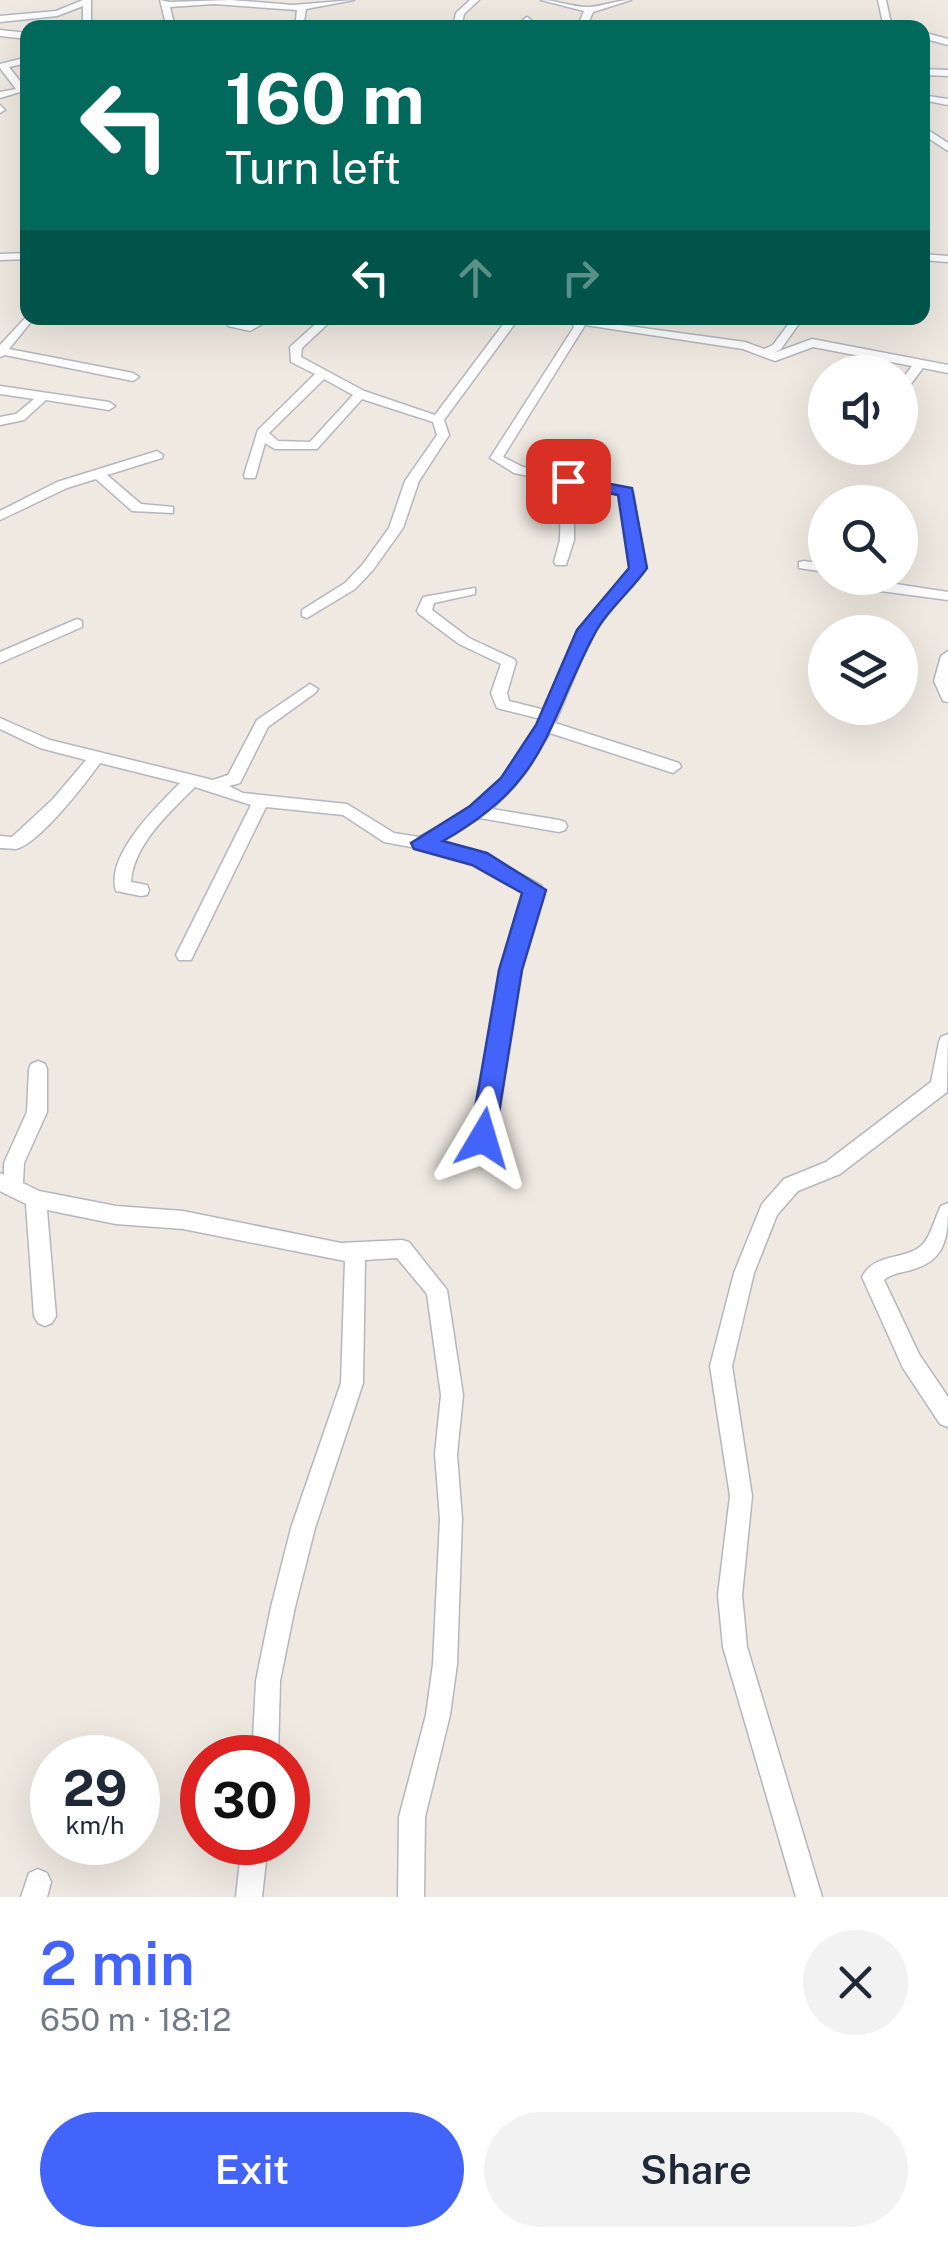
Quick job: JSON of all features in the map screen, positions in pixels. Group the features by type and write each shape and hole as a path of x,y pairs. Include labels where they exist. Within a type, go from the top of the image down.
{"street":[{"path":"166,2 302,7 350,0"},
{"path":"458,20 460,12 475,0"},
{"path":"545,0 589,10 627,0"},
{"path":"0,19 57,13 86,1"},
{"path":"300,20 302,7"},
{"path":"585,20 589,10"},
{"path":"20,62 3,66 20,87"},
{"path":"22,325 2,347 133,377"},
{"path":"308,614 350,586 396,528 412,481 444,429 438,420 360,394 295,359 292,352 321,325"},
{"path":"438,420 508,325"},
{"path":"422,843 478,812 508,783 548,721 586,630 638,564 626,492 501,464 496,458 574,325"},
{"path":"614,325 733,344 779,357 815,344 948,369"},
{"path":"764,353 777,348 793,325"},
{"path":"250,475 262,433 322,374"},
{"path":"0,390 109,406"},
{"path":"262,433 275,444 313,446 360,394"},
{"path":"0,422 20,418 44,396"},
{"path":"0,516 50,490 157,455"},
{"path":"98,474 138,508 168,510"},
{"path":"561,562 567,540 568,481"},
{"path":"804,565 808,566"},
{"path":"470,591 428,600 424,610 450,632 509,662 499,694 502,704 673,767"},
{"path":"918,592 948,596"},
{"path":"0,658 77,624"},
{"path":"948,656 941,682 948,697"},
{"path":"213,786 234,779 264,721 310,689"},
{"path":"0,723 28,738 260,802 347,810 390,838 479,859 534,890 510,970 482,1127 487,1150 498,1164"},
{"path":"0,842 16,843 36,826 63,802 96,758"},
{"path":"140,890 122,887 123,874 150,823 192,781"},
{"path":"184,955 260,802"},
{"path":"478,812 558,826"},
{"path":"808,1897 735,1646 730,1596 741,1496 720,1372 744,1273 769,1210 791,1186 833,1168 944,1090 948,1042"},
{"path":"38,1069 37,1112 6,1184 36,1199 116,1215 183,1220 356,1253 402,1249 435,1287 452,1396 446,1454 450,1519 445,1664 438,1715 412,1817 412,1897"},
{"path":"36,1199 45,1316"},
{"path":"948,1212 938,1242 924,1256 872,1277 911,1361 948,1416"},
{"path":"266,1735 268,1681 283,1607 307,1514 352,1384 356,1253"},
{"path":"249,1897 252,1865"}],"route":[{"path":"483,1138 510,970 535,894 526,881 479,859 422,843 478,812 508,783 546,726 563,677 586,630 638,568 626,492 568,481"}]}
